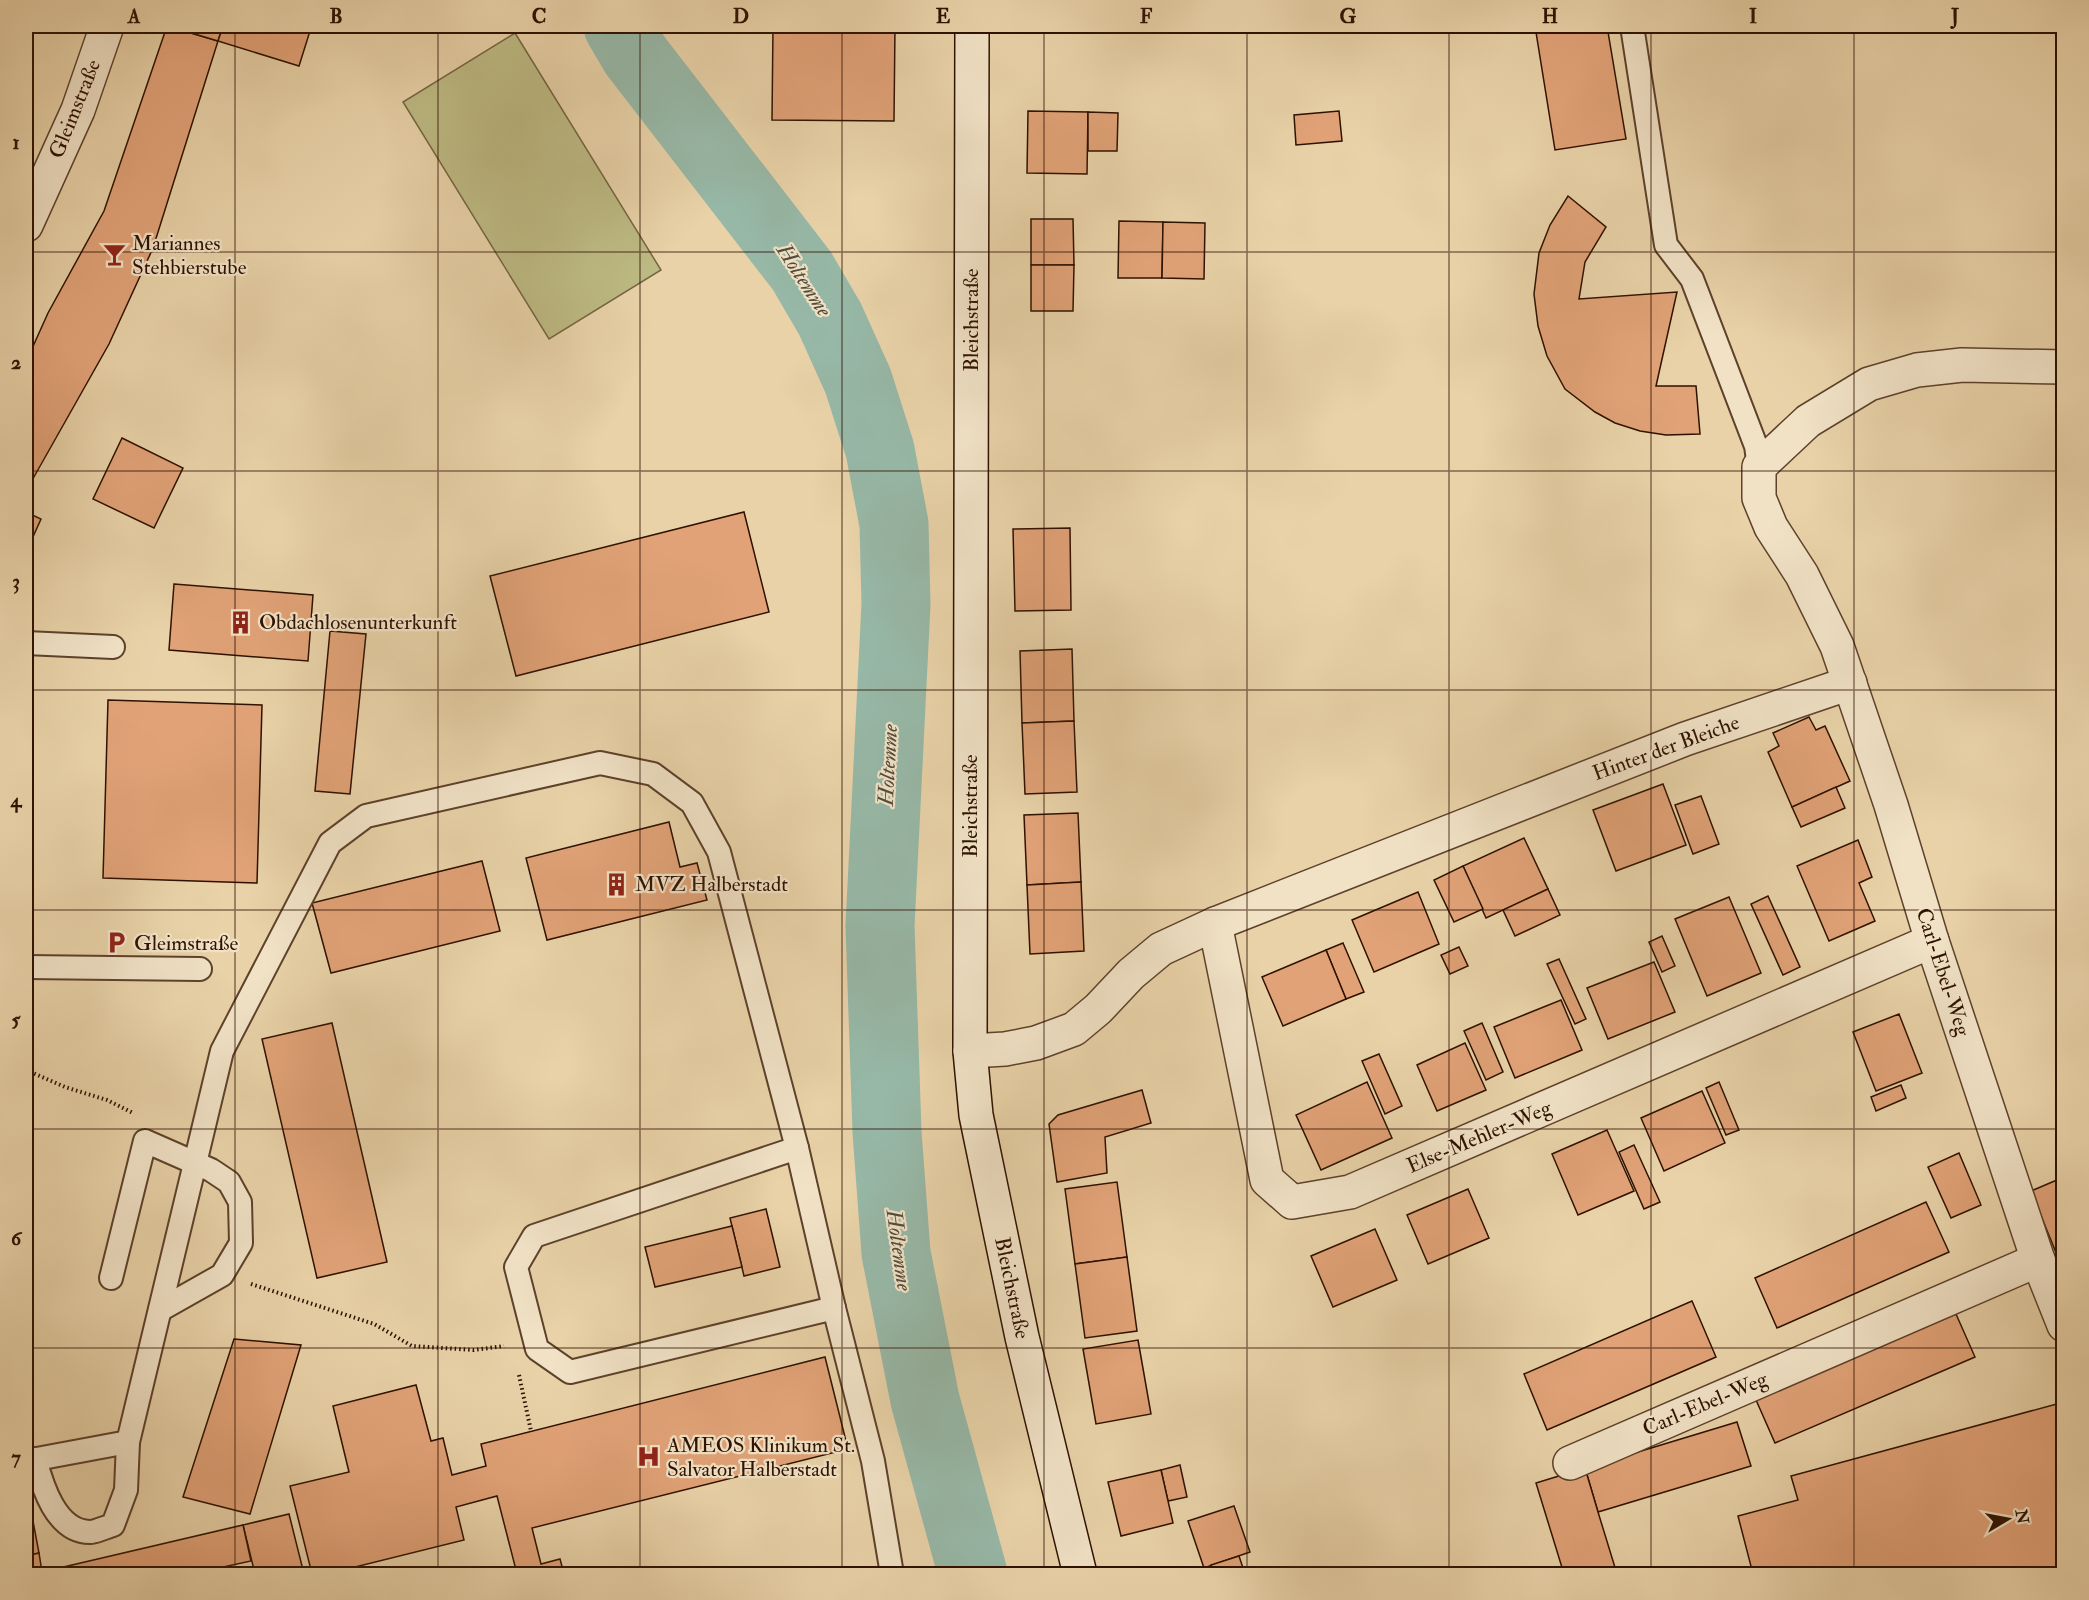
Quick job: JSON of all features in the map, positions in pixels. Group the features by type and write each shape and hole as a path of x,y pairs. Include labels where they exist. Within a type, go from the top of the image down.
{"street":[{"name":"Gleimstraße","path":"26,225 78,110 107,26"},
{"name":"Bleichstraße","path":"972,26 969,1051 976,1114 1022,1338 1080,1575"},
{"path":"1850,683 1833,636 1803,575 1772,527 1759,498 1760,467 1808,421 1869,384 1917,370 1962,365 2064,367"},
{"name":"Hinter der Bleiche","path":"969,1051 1036,1043 1074,1029 1098,1009 1131,974 1161,949 1215,924 1685,739 1850,683"},
{"name":"Carl-Ebel-Weg","path":"1850,683 1891,805 1932,941 2038,1260 2064,1325"},
{"name":"Else-Mehler-Weg","path":"1215,924 1267,1180 1292,1202 1350,1192 1932,941"},
{"name":"Carl-Ebel-Weg","path":"1570,1463 2038,1260"}],"lane":[{"path":"1632,26 1666,245 1692,279 1756,446 1760,467"},
{"path":"26,643 113,648"},
{"path":"128,1442 30,1460 55,1510 68,1526 90,1532 113,1525 126,1490 128,1442 222,1051 330,843 366,816 600,763 653,774 692,803 719,852 797,1149 873,1461 892,1575"},
{"path":"26,967 200,969"},
{"path":"111,1278 145,1141 195,1161 229,1182 240,1202 241,1243 222,1275 160,1310"},
{"path":"797,1149 534,1236 516,1267 537,1349 570,1372 834,1308"}],"path":[{"path":"26,32 27,26"},
{"path":"26,1070 65,1087 107,1100 146,1120 145,1141"},
{"path":"222,1275 374,1324 412,1346 474,1350 512,1345 537,1349"},
{"path":"512,1345 531,1431"}],"shaded area":[{"path":"515,33 661,270 549,339 403,102"}],"building":[{"path":"167,26 218,41 153,248 109,344 26,491 26,362 48,313 104,211"},
{"path":"168,26 223,26 218,41"},
{"path":"223,26 293,26 310,31 299,66 218,41"},
{"path":"773,26 895,26 894,121 772,120"},
{"path":"1535,26 1607,26 1626,139 1555,150"},
{"path":"1028,111 1088,112 1087,174 1027,173"},
{"path":"1339,111 1342,141 1296,145 1294,115"},
{"path":"1088,112 1118,113 1117,151 1088,151"},
{"path":"1568,196 1606,227 1585,262 1579,299 1677,292 1656,386 1696,386 1700,434 1666,435 1640,431 1615,423 1595,412 1565,389 1547,356 1538,326 1534,294 1539,253 1550,225"},
{"path":"1031,219 1073,219 1074,265 1031,265"},
{"path":"1119,221 1163,222 1162,278 1118,278"},
{"path":"1163,222 1205,223 1204,279 1162,278"},
{"path":"1031,265 1074,265 1073,311 1031,311"},
{"path":"122,438 183,468 154,528 93,499"},
{"path":"26,512 41,519 32,539 26,537"},
{"path":"744,512 769,612 516,676 490,576"},
{"path":"1070,528 1071,610 1015,611 1013,529"},
{"name":"Obdachlosenunterkunft","path":"174,584 313,595 308,661 169,650"},
{"path":"330,631 366,634 350,794 315,791"},
{"path":"1072,649 1074,721 1022,723 1020,651"},
{"path":"108,700 262,705 257,883 103,878"},
{"path":"1809,717 1816,730 1825,726 1850,781 1792,807 1768,752 1779,746 1773,733"},
{"path":"1074,721 1077,792 1025,794 1022,723"},
{"path":"1663,784 1686,845 1616,871 1593,810"},
{"path":"1836,787 1845,808 1801,827 1792,807"},
{"path":"1701,796 1719,844 1693,854 1675,805"},
{"path":"1078,813 1081,882 1027,885 1024,815"},
{"name":"MVZ Halberstadt","path":"669,822 680,867 697,863 707,900 547,940 526,858"},
{"path":"1524,838 1548,889 1486,918 1463,866"},
{"path":"1858,840 1872,877 1859,883 1875,921 1829,941 1797,866"},
{"path":"482,861 500,931 331,973 312,903"},
{"path":"1463,866 1483,909 1454,922 1434,880"},
{"path":"1081,882 1084,951 1030,954 1027,885"},
{"path":"1548,889 1560,915 1515,936 1503,910"},
{"path":"1418,892 1439,944 1374,972 1352,920"},
{"path":"1768,896 1800,967 1783,975 1751,904"},
{"path":"1729,897 1761,973 1707,996 1675,919"},
{"path":"1662,936 1675,966 1662,972 1649,942"},
{"path":"1343,943 1364,992 1346,999 1326,950"},
{"path":"1459,947 1468,966 1450,974 1441,955"},
{"path":"1326,950 1346,999 1283,1026 1262,977"},
{"path":"1559,959 1586,1019 1575,1024 1547,964"},
{"path":"1654,962 1675,1012 1608,1039 1587,988"},
{"path":"1561,1000 1582,1050 1515,1078 1494,1027"},
{"path":"1899,1014 1922,1073 1876,1091 1853,1032"},
{"path":"332,1023 387,1262 317,1278 262,1039"},
{"path":"1482,1023 1503,1072 1486,1080 1464,1031"},
{"path":"1465,1043 1486,1090 1437,1111 1417,1065"},
{"path":"1379,1054 1402,1106 1385,1114 1362,1061"},
{"path":"1367,1082 1392,1138 1321,1170 1296,1115"},
{"path":"1719,1082 1739,1130 1726,1135 1706,1088"},
{"path":"1901,1085 1906,1098 1876,1111 1871,1097"},
{"path":"1142,1090 1151,1123 1105,1137 1107,1173 1057,1182 1049,1124 1058,1115"},
{"path":"1702,1091 1725,1143 1664,1171 1641,1118"},
{"path":"1607,1130 1634,1191 1578,1215 1552,1154"},
{"path":"1634,1145 1660,1202 1644,1209 1619,1152"},
{"path":"1959,1153 1981,1205 1951,1218 1928,1167"},
{"path":"2064,1177 2063,1270 2031,1191"},
{"path":"1117,1182 1127,1257 1075,1264 1065,1189"},
{"path":"1468,1189 1489,1238 1428,1264 1407,1215"},
{"path":"1926,1202 1949,1252 1777,1328 1755,1278"},
{"path":"766,1209 780,1267 744,1276 730,1218"},
{"path":"732,1226 742,1267 655,1287 645,1247"},
{"path":"1375,1229 1397,1280 1333,1307 1311,1256"},
{"path":"1127,1257 1137,1331 1085,1338 1075,1264"},
{"path":"1692,1301 1716,1357 1547,1430 1524,1374"},
{"path":"1956,1314 1975,1357 1775,1443 1756,1400"},
{"path":"234,1339 301,1345 250,1514 183,1497"},
{"path":"1138,1340 1151,1414 1096,1424 1083,1349"},
{"name":"AMEOS Klinikum St. Salvator Halberstadt","path":"825,1357 848,1449 532,1528 541,1564 560,1559 564,1574 497,1574 516,1570 497,1496 456,1507 464,1540 327,1574 312,1574 290,1486 349,1472 333,1406 416,1385 431,1441 443,1438 452,1475 486,1466 481,1444"},
{"path":"2064,1402 2064,1574 1753,1574 1738,1516 1798,1500 1791,1476"},
{"path":"1737,1422 1751,1466 1598,1512 1585,1468"},
{"path":"1180,1465 1187,1497 1168,1501 1161,1470"},
{"path":"1585,1468 1617,1574 1564,1574 1536,1483"},
{"path":"1161,1470 1173,1523 1121,1536 1108,1482"},
{"path":"26,1484 39,1553 26,1556"},
{"path":"1234,1506 1250,1552 1204,1568 1188,1521"},
{"path":"289,1514 304,1574 255,1574 243,1525"},
{"path":"243,1525 251,1561 191,1574 26,1574 26,1556 39,1553 42,1572"},
{"path":"1239,1556 1245,1574 1214,1574 1211,1565"},
{"path":"1195,1567 1197,1574 1163,1574"}],"waterway":[{"name":"Holtemme","path":"618,26 635,55 802,271 830,319 858,381 880,450 894,524 896,604 880,926 887,1132 896,1253 925,1400 973,1574"}],"place":[{"name":"Mariannes Stehbierstube","path":"114,255"},
{"name":"Obdachlosenunterkunft","path":"241,622"},
{"name":"MVZ Halberstadt","path":"617,884"},
{"name":"Gleimstraße","path":"116,943"},
{"name":"AMEOS Klinikum St. Salvator Halberstadt","path":"649,1457"}]}
